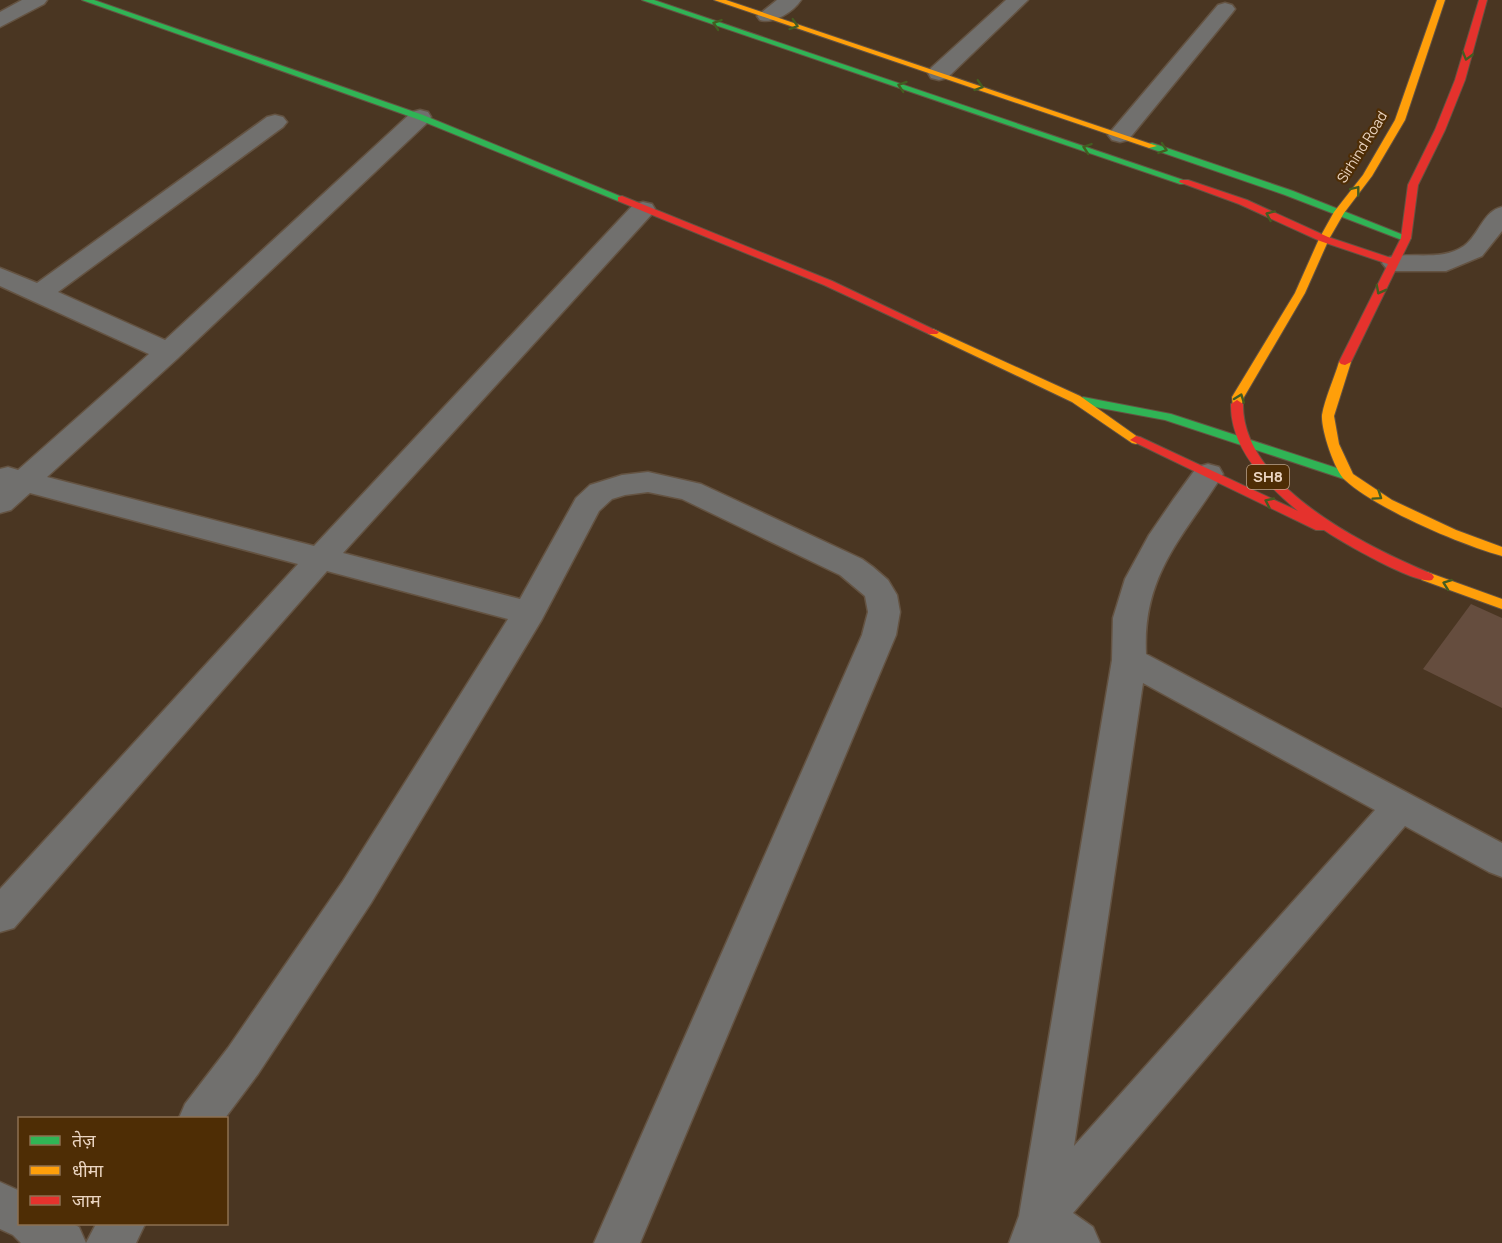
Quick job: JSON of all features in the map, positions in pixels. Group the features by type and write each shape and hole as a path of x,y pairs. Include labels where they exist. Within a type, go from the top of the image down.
{"main road":[{"path":"86,0 420,117 828,283 1076,399 1129,437 1322,527"},
{"path":"646,0 1016,123 1243,202 1324,239 1395,263"},
{"path":"718,0 1289,193 1406,238"},
{"name":"Sirhind Road","path":"1324,239 1339,212 1366,176 1400,120 1441,0"},
{"path":"1348,476 1333,444 1328,416 1348,353 1406,238 1413,185 1440,130 1460,80 1483,0"},
{"name":"SH8","path":"1324,239 1300,293 1238,397 1235,416 1244,441 1282,494 1322,527 1418,574 1502,604"},
{"path":"1076,399 1167,417 1348,476 1388,503 1451,533 1502,552"}],"street":[{"path":"0,21 37,0"},
{"path":"767,16 791,0"},
{"path":"939,73 1018,0"},
{"path":"1120,135 1225,9"},
{"path":"0,503 11,478 168,352 420,117"},
{"path":"39,294 275,122"},
{"path":"0,916 320,559 643,209"},
{"path":"1395,263 1446,262 1473,251 1502,214"},
{"path":"1406,238 1446,262"},
{"path":"0,276 168,352"},
{"path":"1037,1229 1129,660 1129,620 1136,589 1149,560 1208,474"},
{"path":"11,478 529,613"},
{"path":"201,1117 243,1061 357,892 529,613 587,505 601,492 622,485 648,482 690,492 851,567 872,581 884,596 886,615 617,1243"},
{"path":"1129,660 1502,861"},
{"path":"1037,1229 1401,806"},
{"path":"0,1204 18,1215"},
{"path":"33,1225 63,1243"},
{"path":"108,1243 122,1225"},
{"path":"1037,1229 1077,1243"}],"building":[{"path":"1471,604 1502,618 1502,708 1423,669"}],"traffic: fast":[{"path":"86,0 420,117 622,199"},
{"path":"646,0 1184,182"},
{"path":"1152,146 1289,193 1406,238"},
{"path":"1083,401 1167,417 1348,476"}],"traffic: slow":[{"path":"718,0 1152,146"},
{"path":"1237,404 1238,397 1300,293 1324,239 1339,212 1367,176 1400,120 1441,0"},
{"path":"933,332 1076,399 1136,440"},
{"path":"1345,362 1328,416 1333,444 1348,476 1388,503 1451,533 1502,552"},
{"path":"1427,577 1502,604"}],"traffic: jam":[{"path":"1345,362 1406,238 1413,185 1440,130 1460,80 1483,0"},
{"path":"1184,182 1243,202 1324,239 1395,263"},
{"path":"622,199 828,283 933,332"},
{"path":"1237,404 1240,429 1251,452 1296,503 1358,545 1427,577"},
{"path":"1136,440 1321,527"}]}
